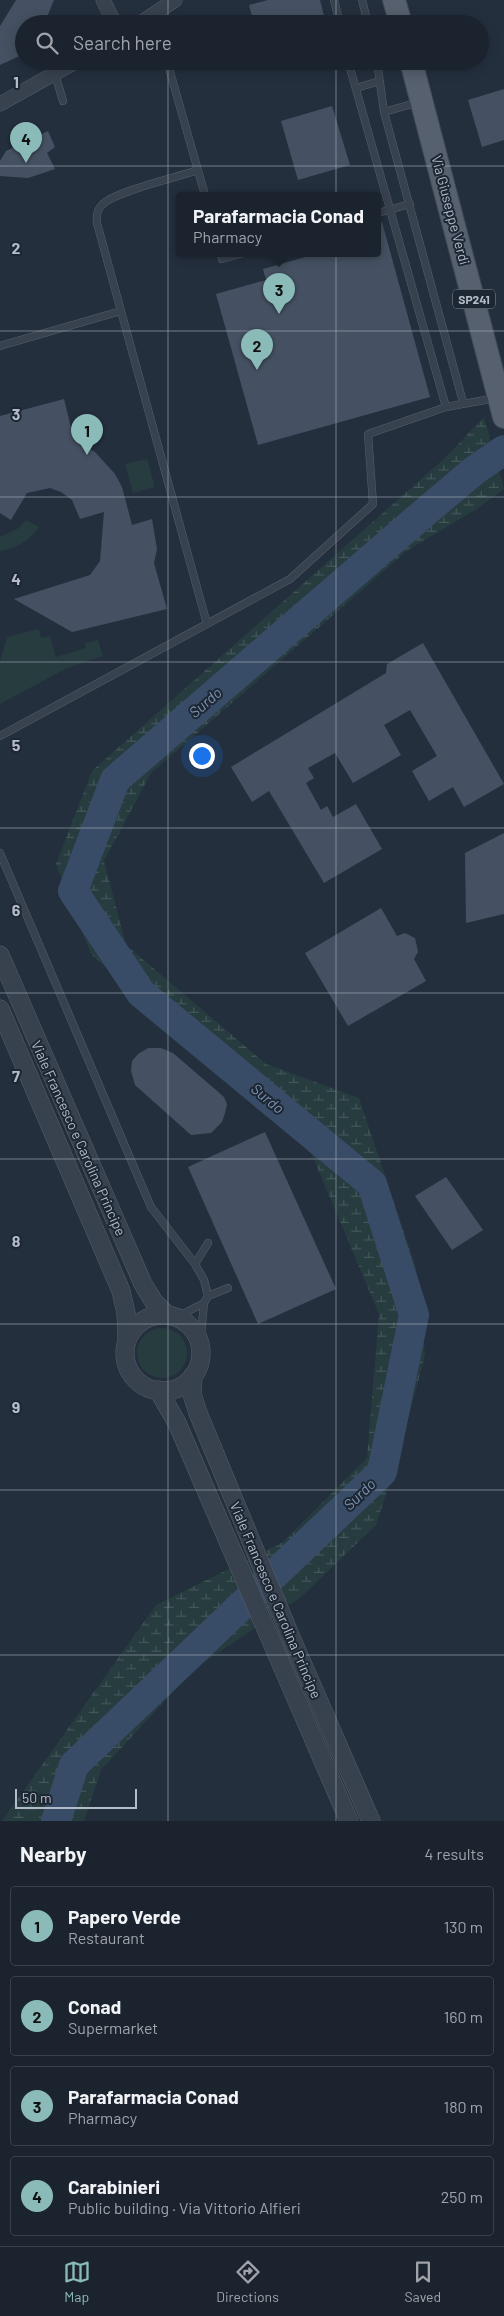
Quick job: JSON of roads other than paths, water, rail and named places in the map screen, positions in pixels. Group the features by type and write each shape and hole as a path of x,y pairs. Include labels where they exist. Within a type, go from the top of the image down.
{"main road":[{"path":"394,0 398,15"},
{"name":"Via Giuseppe Verdi","path":"413,70 501,407"}],"street":[{"path":"103,0 110,15"},
{"path":"159,15 175,0"},
{"path":"0,104 62,70"},
{"name":"Viale Francesco e Carolina Principe","path":"0,955 143,1284 154,1302 193,1329 200,1347 200,1357 193,1375 192,1394 198,1413 284,1621 371,1821"},
{"name":"Viale Francesco e Carolina Principe","path":"0,1009 121,1291 126,1313 127,1338 125,1358 128,1368 140,1383 158,1390 178,1423 349,1821"},
{"path":"127,1338 132,1330 148,1318 172,1316"},
{"path":"158,1390 178,1388 193,1375"}],"lane":[{"path":"334,0 338,15"},
{"path":"362,0 366,15"},
{"path":"170,70 203,192"},
{"path":"351,70 446,407"},
{"path":"378,70 384,112 464,402"},
{"path":"55,74 63,101"},
{"path":"356,88 380,81"},
{"path":"384,112 422,101"},
{"path":"198,170 115,197 100,207 97,223 207,624"},
{"path":"381,213 410,204"},
{"path":"0,346 121,311"},
{"path":"0,736 290,579 370,508 374,498 368,434 464,402 501,407"},
{"path":"0,853 142,1189 163,1225 195,1264 204,1280 206,1300 200,1347"},
{"path":"195,1264 208,1243"},
{"path":"172,1316 228,1288"}],"waterway":[{"name":"Surdo","path":"56,1821 74,1765 382,1472 414,1315 372,1184 141,993 73,891 115,780 431,507 475,470 504,450"}],"place":[{"name":"Carabinieri","path":"26,163"},
{"name":"Parafarmacia Conad","path":"279,314"},
{"name":"Conad","path":"257,370"},
{"name":"Papero Verde","path":"87,455"}]}
